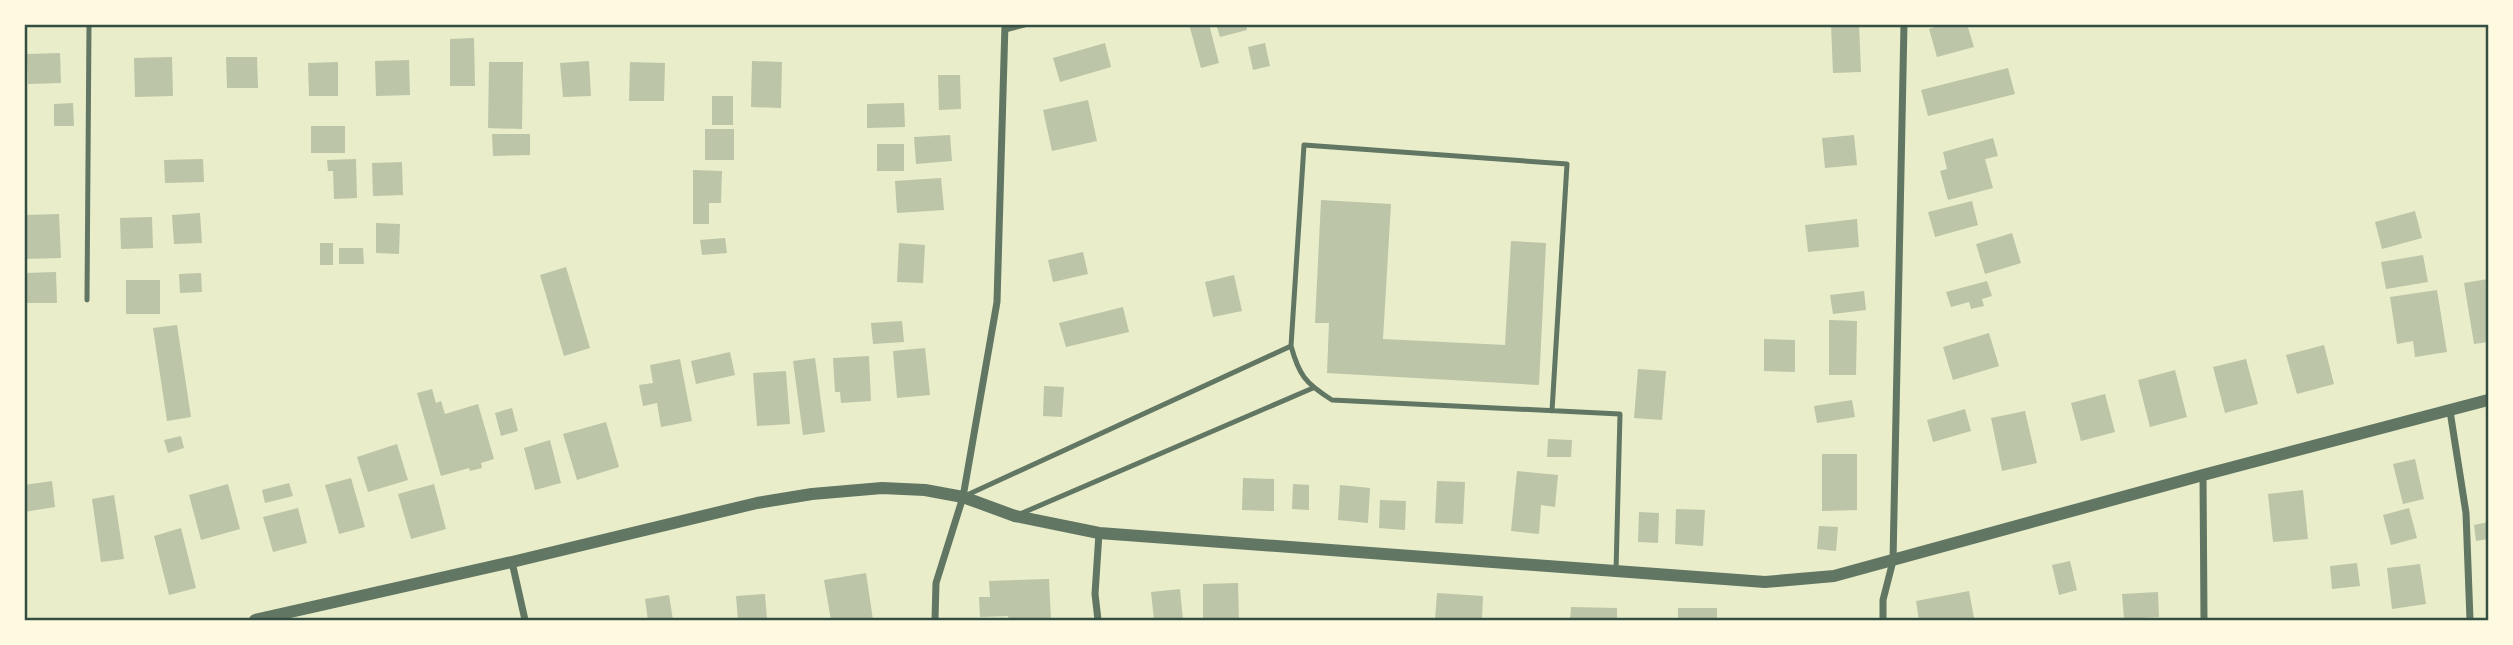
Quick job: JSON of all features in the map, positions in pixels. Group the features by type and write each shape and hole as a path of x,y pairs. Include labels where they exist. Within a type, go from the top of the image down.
{"street":[{"path":"935,621 936,583 963,497 997,302 1005,27 1024,24"},
{"path":"1883,621 1883,600 1893,561 1903,24"},
{"path":"255,621 757,503 812,494 882,488 925,490 963,497 1015,516 1099,533 1765,582 1834,576 2488,400"},
{"path":"2450,411 2466,513 2470,621"},
{"path":"2203,475 2204,621"},
{"path":"1098,621 1095,594 1099,533"},
{"path":"512,562 525,621"}],"lane":[{"path":"86,300 89,24"},
{"path":"1552,411 1567,164 1304,145 1291,346 1298,371 1312,388 1332,400 1552,411 1620,414 1616,571"},
{"path":"963,497 1291,346"},
{"path":"1015,516 1312,388"}],"building":[{"path":"1189,24 1209,24 1219,63 1201,68"},
{"path":"1216,24 1246,24 1247,30 1220,37"},
{"path":"1831,24 1859,24 1861,72 1833,73"},
{"path":"1944,24 1967,24 1974,47 1937,57 1929,29"},
{"path":"474,38 475,86 450,86 450,39"},
{"path":"1105,43 1111,67 1060,82 1053,58"},
{"path":"1265,43 1270,66 1253,70 1248,47"},
{"path":"60,53 61,83 28,84 27,54"},
{"path":"172,57 173,96 135,97 134,58"},
{"path":"226,57 257,57 258,88 227,88"},
{"path":"409,60 410,95 376,96 375,61"},
{"path":"589,61 591,96 563,97 560,63"},
{"path":"752,61 782,62 781,108 751,107"},
{"path":"338,62 338,96 309,96 308,63"},
{"path":"489,62 523,62 522,129 488,128"},
{"path":"630,62 665,63 664,101 629,101"},
{"path":"2008,68 2015,94 1928,116 1921,90"},
{"path":"938,75 960,75 961,109 939,110"},
{"path":"712,96 733,96 733,125 712,125"},
{"path":"1088,100 1097,141 1052,151 1043,110"},
{"path":"73,103 74,126 54,126 54,104"},
{"path":"904,103 905,127 867,128 867,104"},
{"path":"311,126 345,126 345,153 311,153"},
{"path":"705,129 734,129 734,160 705,160"},
{"path":"492,134 530,134 530,155 493,156"},
{"path":"950,135 952,161 916,164 914,137"},
{"path":"1854,135 1857,165 1825,168 1822,138"},
{"path":"1993,138 1998,156 1985,159 1993,188 1948,200 1940,171 1947,169 1943,152"},
{"path":"877,144 904,144 904,171 877,171"},
{"path":"203,159 204,182 165,183 164,160"},
{"path":"356,159 357,198 334,199 333,171 328,171 327,160"},
{"path":"402,162 403,195 373,196 372,163"},
{"path":"693,170 722,171 721,203 709,203 709,224 693,224"},
{"path":"941,178 944,210 897,213 895,181"},
{"path":"1321,200 1391,204 1383,339 1505,345 1511,241 1546,243 1539,385 1327,373 1329,323 1315,323"},
{"path":"1972,201 1978,225 1935,237 1928,212"},
{"path":"2415,211 2422,238 2382,249 2375,222"},
{"path":"200,213 202,243 174,244 172,215"},
{"path":"59,214 61,258 24,259 24,215"},
{"path":"152,217 153,248 121,249 120,218"},
{"path":"1857,219 1859,247 1808,252 1805,225"},
{"path":"376,223 400,224 399,254 376,253"},
{"path":"2012,233 2021,263 1985,274 1976,244"},
{"path":"725,238 727,253 702,255 700,240"},
{"path":"320,243 333,243 333,265 320,265"},
{"path":"899,243 925,245 923,283 897,282"},
{"path":"339,248 363,248 364,264 339,264"},
{"path":"1083,252 1088,274 1053,282 1048,260"},
{"path":"2423,255 2428,282 2386,289 2381,262"},
{"path":"566,267 590,348 564,356 540,275"},
{"path":"56,272 57,303 24,303 24,273"},
{"path":"201,273 202,292 180,293 179,274"},
{"path":"1234,275 1242,311 1213,317 1205,282"},
{"path":"2488,279 2488,342 2474,344 2464,283"},
{"path":"126,280 160,280 160,314 126,314"},
{"path":"1987,281 1992,296 1982,299 1984,306 1971,309 1969,302 1951,307 1946,292"},
{"path":"2437,290 2447,352 2415,357 2413,341 2397,344 2390,297"},
{"path":"1864,291 1866,310 1833,314 1830,295"},
{"path":"1123,307 1129,332 1066,347 1059,323"},
{"path":"1829,320 1857,321 1856,375 1829,375"},
{"path":"902,321 904,342 873,344 871,323"},
{"path":"177,325 191,417 167,421 153,328"},
{"path":"1989,333 1999,366 1953,380 1943,347"},
{"path":"1764,339 1795,340 1795,372 1764,371"},
{"path":"2324,345 2334,384 2297,394 2286,355"},
{"path":"925,348 930,395 897,398 893,351"},
{"path":"730,352 735,375 696,384 691,361"},
{"path":"869,356 871,401 841,403 840,392 835,392 833,358"},
{"path":"815,358 825,432 803,435 793,361"},
{"path":"680,359 692,421 661,427 657,403 643,406 639,385 653,383 650,365"},
{"path":"2246,359 2258,404 2225,413 2213,367"},
{"path":"1638,369 1666,371 1662,420 1634,418"},
{"path":"2175,370 2187,417 2150,427 2138,380"},
{"path":"786,371 790,424 757,426 753,373"},
{"path":"1044,386 1064,387 1062,417 1043,416"},
{"path":"432,389 436,403 441,401 445,414 478,404 494,459 481,463 482,468 470,471 469,468 441,476 417,393"},
{"path":"2105,394 2115,432 2081,441 2071,403"},
{"path":"1852,400 1855,417 1817,423 1814,406"},
{"path":"512,408 518,431 501,436 495,413"},
{"path":"1965,409 1971,431 1933,442 1927,420"},
{"path":"2025,411 2037,463 2002,471 1991,418"},
{"path":"606,422 619,467 577,480 563,434"},
{"path":"181,436 184,448 168,453 164,440"},
{"path":"1548,439 1572,440 1571,457 1547,457"},
{"path":"550,440 561,483 535,490 524,448"},
{"path":"397,444 408,480 368,492 357,457"},
{"path":"1822,454 1857,454 1857,510 1822,511"},
{"path":"2415,459 2424,499 2403,504 2393,464"},
{"path":"1517,471 1558,475 1555,507 1541,505 1539,534 1511,531"},
{"path":"351,478 365,527 339,534 325,485"},
{"path":"1243,478 1274,479 1274,511 1242,510"},
{"path":"52,481 55,507 24,512 24,485"},
{"path":"1437,481 1465,482 1463,524 1435,523"},
{"path":"289,483 293,496 265,503 262,490"},
{"path":"228,484 240,529 201,540 189,495"},
{"path":"434,484 446,529 411,539 398,494"},
{"path":"1293,484 1309,485 1309,510 1292,509"},
{"path":"1340,485 1370,488 1368,523 1338,520"},
{"path":"2303,490 2308,539 2273,542 2268,494"},
{"path":"114,495 124,559 101,562 92,499"},
{"path":"1380,500 1406,501 1405,530 1379,528"},
{"path":"298,508 307,543 273,552 263,517"},
{"path":"2409,508 2417,538 2391,545 2383,515"},
{"path":"1676,509 1705,510 1703,546 1675,544"},
{"path":"1639,512 1659,513 1658,543 1638,542"},
{"path":"2488,522 2488,539 2476,541 2474,525"},
{"path":"1819,526 1838,527 1836,551 1817,549"},
{"path":"181,528 196,588 169,595 154,536"},
{"path":"2070,561 2077,590 2059,595 2052,565"},
{"path":"2357,563 2360,586 2332,589 2330,566"},
{"path":"2420,564 2426,604 2392,609 2387,568"},
{"path":"866,573 873,620 831,620 824,580"},
{"path":"1049,579 1051,620 1009,620 1008,616 980,617 979,597 990,597 989,581"},
{"path":"1238,583 1239,620 1203,620 1203,584"},
{"path":"1180,589 1183,620 1154,620 1151,592"},
{"path":"1969,591 1974,618 1919,620 1916,601"},
{"path":"2158,592 2159,617 2124,619 2122,594"},
{"path":"1437,593 1483,596 1482,620 1435,620"},
{"path":"765,594 767,620 738,620 736,596"},
{"path":"669,595 673,620 648,620 645,599"},
{"path":"1571,607 1617,608 1617,620 1570,620"},
{"path":"1678,608 1717,608 1717,620 1678,620"}]}
